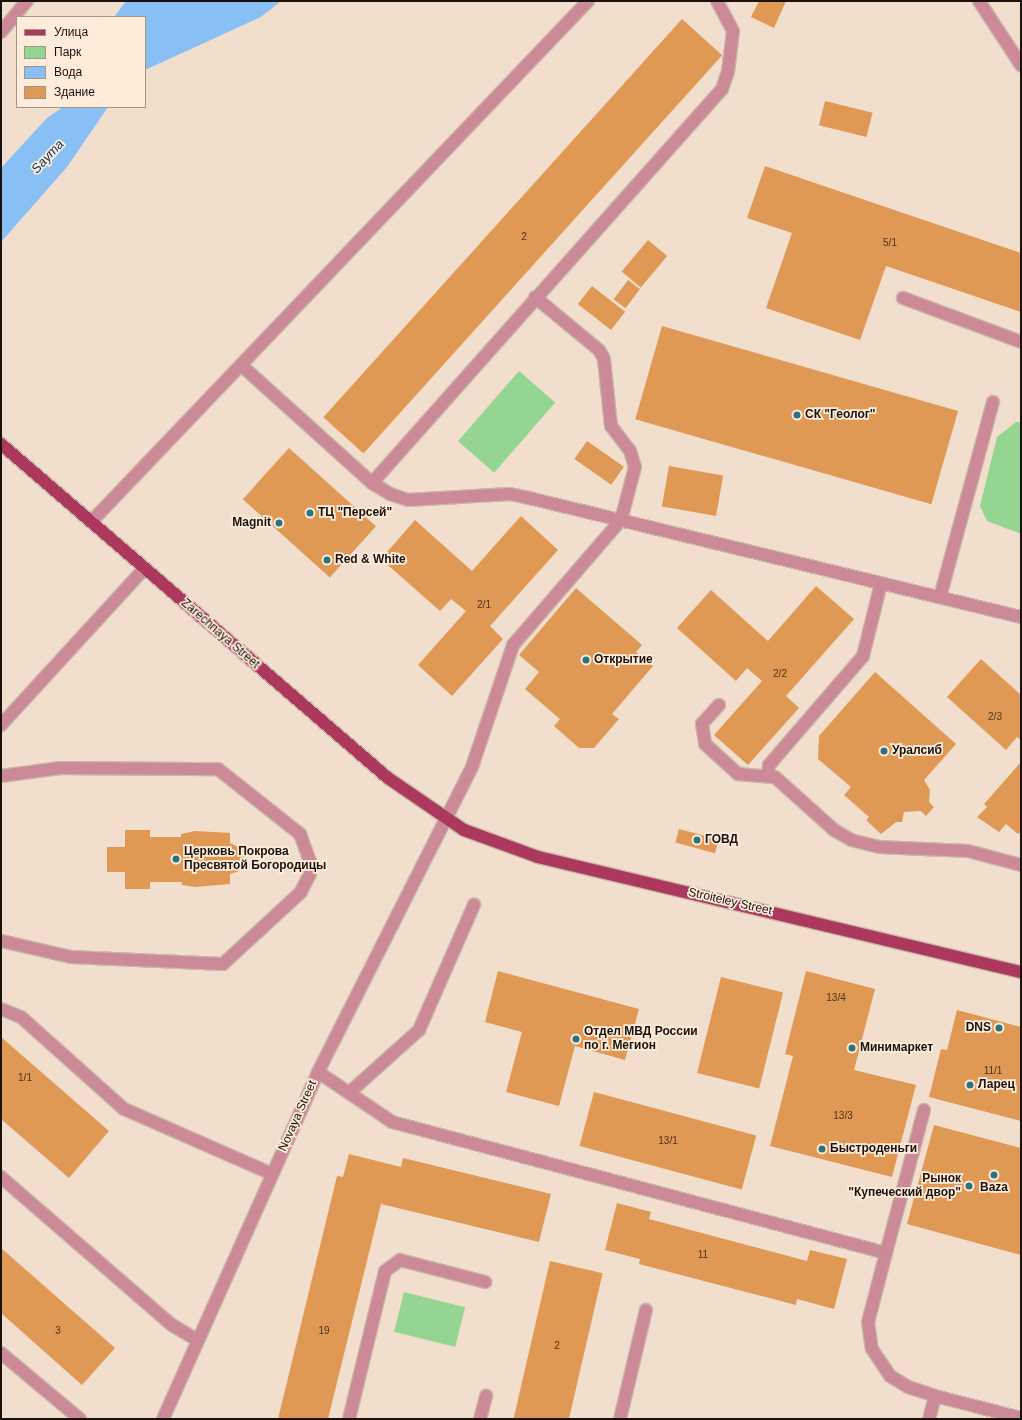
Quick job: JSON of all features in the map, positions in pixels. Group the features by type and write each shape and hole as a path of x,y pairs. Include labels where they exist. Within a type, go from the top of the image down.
{"main road":[{"name":"Zarechnaya Street","path":"1,444 388,778 444,818"},
{"name":"Stroiteley Street","path":"444,818 480,838 538,857 1021,972"}],"street":[{"path":"1,32 27,1"},
{"path":"90,522 588,1"},
{"path":"372,483 722,89 728,72 733,31 717,1"},
{"path":"979,1 1021,64"},
{"path":"536,297 599,350 604,359 607,410 611,426 630,451 635,467 622,520"},
{"path":"903,298 1021,342"},
{"path":"241,365 372,483 408,500 510,494 1021,617"},
{"path":"940,597 993,402"},
{"name":"Novaya Street","path":"163,1419 318,1072 444,818 480,749 513,645 622,520"},
{"path":"1,725 144,569"},
{"path":"768,774 770,765 863,656 881,583"},
{"path":"719,705 702,724 704,744 738,774 768,774 851,840 879,847 968,850 1021,865"},
{"path":"1,776 60,768 218,769 300,834 310,860 310,874 301,892 223,964 71,957 1,941"},
{"path":"350,1092 419,1030 474,905"},
{"path":"1,1009 21,1017 124,1109 272,1174"},
{"path":"318,1072 350,1092 392,1122 886,1253"},
{"path":"924,1110 868,1322 872,1349 890,1376 908,1387 935,1396 1021,1418"},
{"path":"1,1177 161,1316 197,1340"},
{"path":"349,1419 385,1271 400,1260 485,1282"},
{"path":"620,1419 646,1310"},
{"path":"1,1353 80,1419"},
{"path":"480,1419 486,1396"},
{"path":"929,1419 935,1396"}],"green space":[{"path":"519,371 555,402 494,473 458,441"},
{"path":"1016,422 1021,422 1021,534 987,521 980,506 997,437"},
{"path":"404,1292 465,1307 455,1347 394,1332"}],"water":[{"path":"126,1 281,1 261,17 146,70 146,16 115,16"},
{"name":"Sayma","path":"62,108 107,108 67,167 1,242 1,168 47,118"}],"building":[{"path":"759,1 786,1 774,28 751,17"},
{"path":"682,19 722,55 363,453 323,417"},
{"path":"825,101 873,113 866,137 819,125"},
{"path":"765,166 1021,253 1021,312 886,266 860,340 766,308 792,233 747,218"},
{"path":"648,240 667,256 641,287 622,271"},
{"path":"628,280 640,289 626,308 614,299"},
{"path":"592,286 625,312 611,330 578,304"},
{"name":"СК \"Геолог\"","path":"662,326 958,411 931,504 635,419"},
{"path":"587,441 624,467 611,485 574,459"},
{"name":"ТЦ \"Персей\"","path":"289,448 376,526 330,578 243,499"},
{"path":"669,466 723,476 716,516 662,506"},
{"path":"521,516 558,550 490,626 503,639 452,696 418,665 466,611 451,599 440,611 381,559 415,520 472,571"},
{"path":"816,586 854,619 786,696 799,708 748,765 714,735 762,681 747,668 736,681 677,628 711,590 768,641"},
{"name":"Открытие","path":"576,588 642,645 636,652 653,666 612,714 619,719 594,748 579,748 554,726 560,719 525,689 539,672 519,655"},
{"path":"981,659 1021,695 1021,740 1017,737 1006,750 947,697"},
{"name":"Уралсиб","path":"875,672 956,744 924,780 930,790 929,802 934,807 926,816 921,811 904,812 902,822 896,822 881,834 866,820 869,817 844,795 851,787 818,759 819,736"},
{"path":"1021,762 1021,832 1018,834 1006,824 999,832 977,817 987,807 984,804"},
{"path":"679,829 719,840 715,853 675,843"},
{"name":"Церковь Покрова Пресвятой Богородицы","path":"125,830 150,830 150,837 181,837 181,834 195,831 230,833 230,843 242,849 245,862 239,871 230,874 230,884 195,887 182,885 182,882 150,882 150,889 125,889 125,872 107,872 107,847 125,847"},
{"name":"Отдел МВД России по г. Мегион","path":"498,971 639,1009 625,1060 575,1046 559,1106 506,1092 522,1032 485,1022"},
{"path":"806,971 875,989 854,1070 916,1085 892,1177 770,1146 793,1056 785,1054"},
{"path":"721,977 783,992 759,1089 697,1073"},
{"path":"957,1010 1021,1027 1021,1121 929,1097 941,1049 947,1050"},
{"path":"1,1037 109,1131 69,1178 1,1119"},
{"path":"594,1092 756,1135 742,1190 580,1146"},
{"name":"Рынок \"Купеческий двор\"","path":"934,1125 1021,1148 1021,1255 907,1224"},
{"path":"349,1154 401,1167 403,1158 551,1194 539,1242 381,1204 328,1419 278,1419 337,1176 343,1177"},
{"path":"617,1203 651,1212 649,1219 807,1261 810,1250 847,1259 834,1309 797,1299 796,1305 639,1264 640,1259 605,1250"},
{"path":"1,1248 115,1348 82,1385 1,1313"},
{"path":"550,1261 603,1273 569,1419 514,1419"}],"place":[{"name":"СК \"Геолог\"","path":"797,415"},
{"name":"ТЦ \"Персей\"","path":"310,513"},
{"name":"Magnit","path":"279,523"},
{"name":"Red & White","path":"327,560"},
{"name":"Открытие","path":"586,660"},
{"name":"Уралсиб","path":"884,751"},
{"name":"ГОВД","path":"697,840"},
{"name":"Церковь Покрова Пресвятой Богородицы","path":"176,859"},
{"name":"DNS","path":"999,1028"},
{"name":"Отдел МВД России по г. Мегион","path":"576,1039"},
{"name":"Минимаркет","path":"852,1048"},
{"name":"Ларец","path":"970,1085"},
{"name":"Быстроденьги","path":"822,1149"},
{"name":"Baza","path":"994,1175"},
{"name":"Рынок \"Купеческий двор\"","path":"969,1186"}]}
